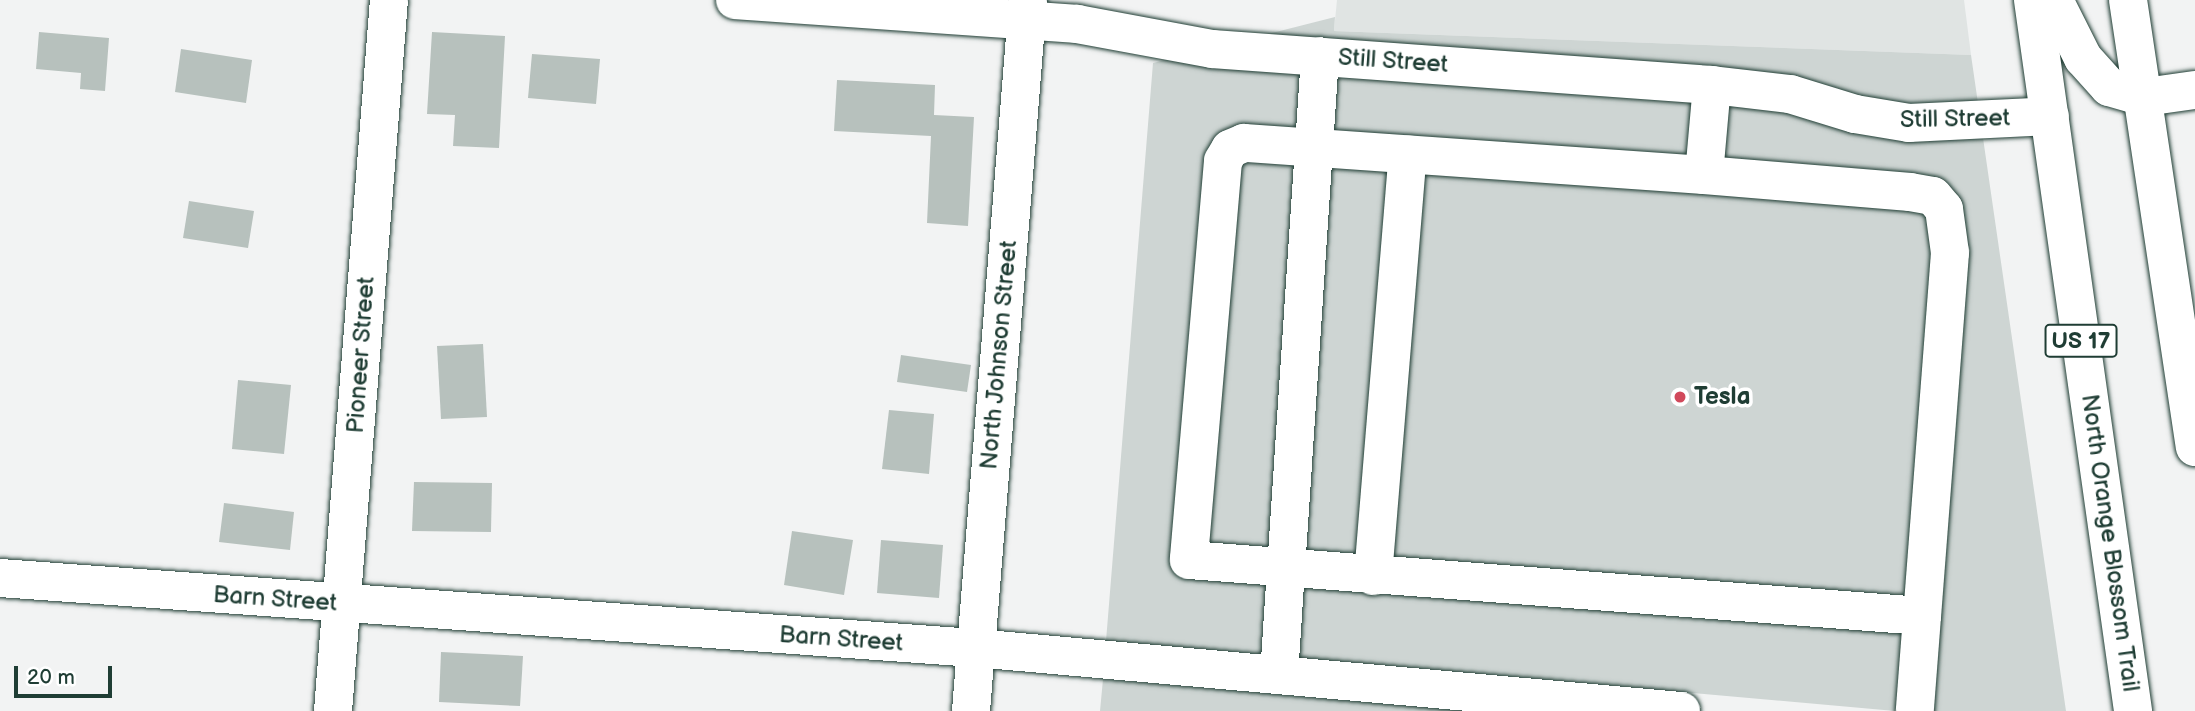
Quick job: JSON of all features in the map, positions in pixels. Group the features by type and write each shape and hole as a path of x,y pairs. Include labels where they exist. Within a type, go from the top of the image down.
{"street":[{"name":"Pioneer Street","path":"333,711 388,0"},
{"name":"Still Street","path":"736,0 1027,12 1212,49 1790,94 1854,114 1909,123 2050,116"},
{"name":"North Orange Blossom Trail","path":"2033,0 2133,711"},
{"path":"2054,0 2083,58 2109,87 2145,97 2195,90"},
{"path":"2128,0 2145,97 2195,447"},
{"name":"North Johnson Street","path":"971,711 1027,12"},
{"path":"1279,675 1320,56"},
{"path":"1704,175 1712,86"},
{"path":"1915,711 1950,253 1944,209 1933,197 1910,192 1704,175 1314,147 1244,143 1230,149 1223,161 1189,560 1286,570 1922,616"},
{"path":"1373,576 1408,154"},
{"name":"Barn Street","path":"0,578 975,648 1681,711"}],"shaded area":[{"path":"1337,0 1964,0 1971,55 1334,31"},
{"path":"1335,17 1334,31 1971,55 2066,711 1895,711 1106,641 1153,63"},
{"path":"1103,679 1468,711 1100,711"}],"building":[{"path":"39,32 109,38 105,91 80,89 81,73 36,69"},
{"path":"432,32 505,36 499,148 453,146 455,115 427,114"},
{"path":"181,49 252,60 246,103 175,92"},
{"path":"532,54 600,59 596,104 528,98"},
{"path":"837,80 935,85 934,115 974,117 968,226 927,223 931,136 834,131"},
{"path":"189,201 254,211 248,248 183,238"},
{"path":"483,344 487,417 441,419 437,346"},
{"path":"901,355 971,365 967,392 897,382"},
{"path":"238,380 291,385 284,454 232,449"},
{"path":"889,410 934,414 929,474 882,469"},
{"path":"414,482 492,483 491,532 412,531"},
{"path":"224,503 294,512 290,550 219,542"},
{"path":"792,531 853,540 844,595 784,585"},
{"path":"881,540 943,545 939,598 877,593"},
{"path":"441,652 523,656 520,706 439,702"}],"place":[{"name":"Tesla","path":"1680,397"}]}
